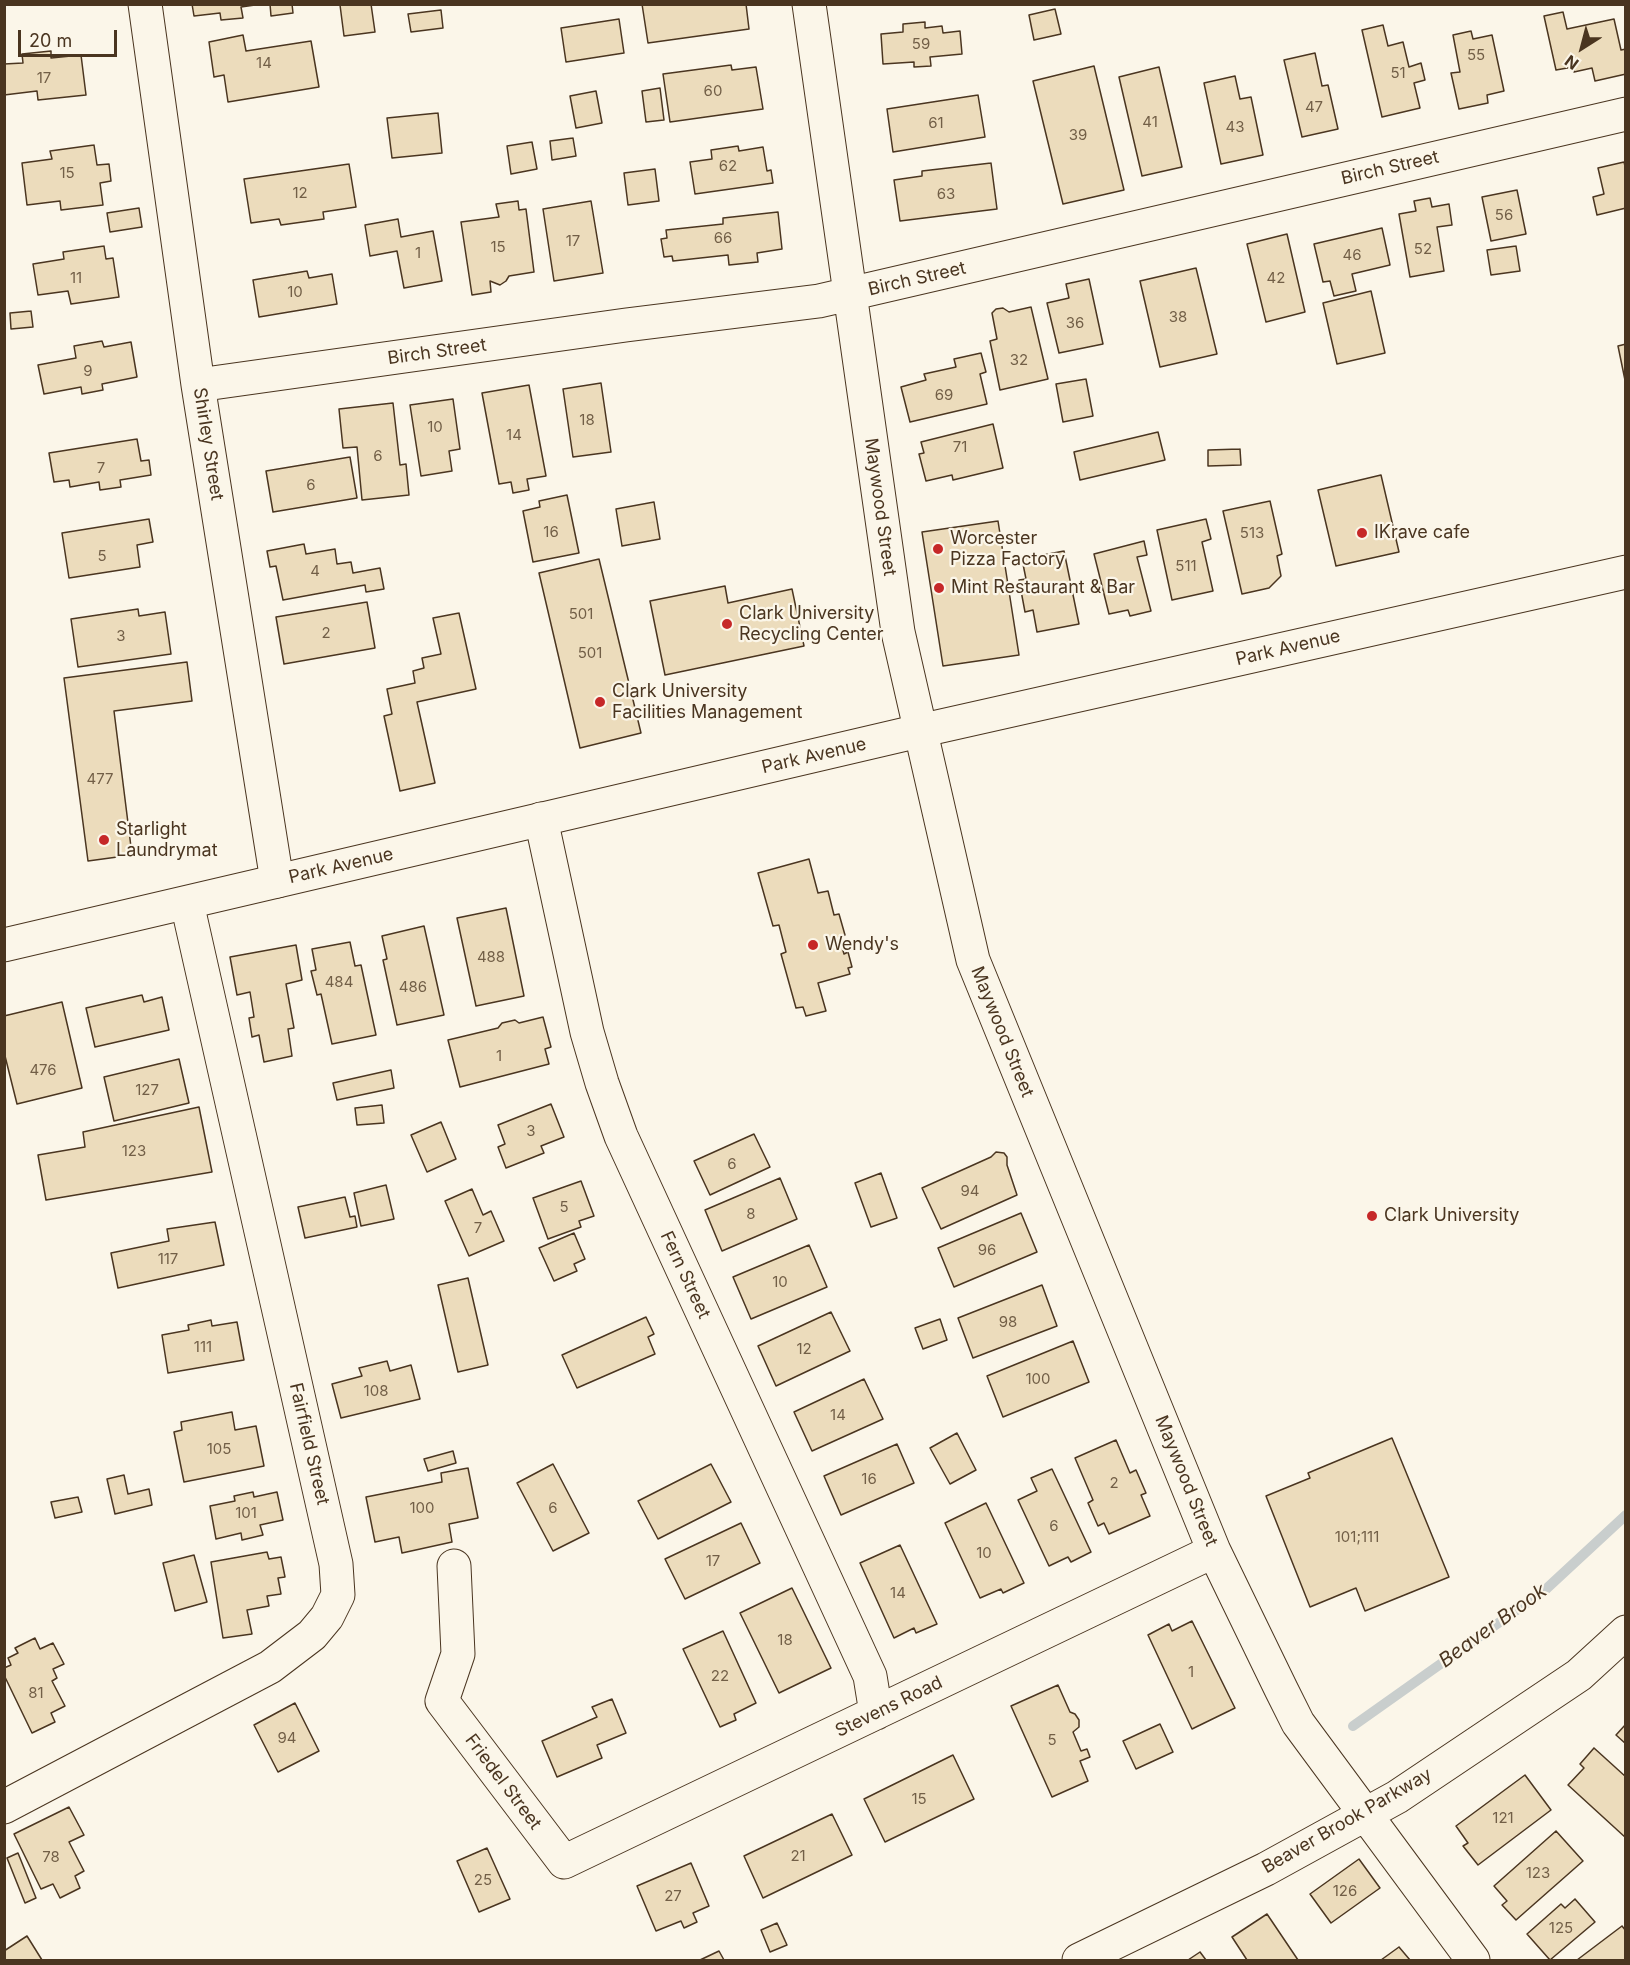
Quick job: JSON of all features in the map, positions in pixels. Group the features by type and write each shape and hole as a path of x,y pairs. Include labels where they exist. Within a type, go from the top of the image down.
{"main road":[{"name":"Shirley Street","path":"145,4 198,385 277,882"},
{"name":"Maywood Street","path":"809,4 898,632 973,960 1214,1551 1298,1723 1473,1960"},
{"name":"Birch Street","path":"198,385 819,301 1626,114"},
{"name":"Park Avenue","path":"4,945 919,731 1626,572"},
{"name":"Fern Street","path":"541,819 587,1032 621,1137 870,1676 876,1713"},
{"name":"Fairfield Street","path":"4,1807 270,1667 312,1635 327,1617 338,1595 336,1564 187,903"},
{"name":"Stevens Road","path":"564,1862 1214,1551"},
{"name":"Friedel Street","path":"454,1566 458,1654 442,1701 564,1862"},
{"name":"Beaver Brook Parkway","path":"1079,1960 1266,1869 1397,1797 1579,1675 1626,1632"}],"building":[{"path":"192,4 262,4 241,7 243,18 221,20 220,13 194,16"},
{"path":"270,4 292,4 293,13 271,16"},
{"path":"371,4 375,32 344,36 340,5"},
{"path":"642,4 746,4 749,29 648,43"},
{"path":"1055,9 1061,34 1034,40 1029,15"},
{"path":"441,10 443,28 411,32 408,14"},
{"path":"1563,12 1567,29 1614,19 1621,50 1626,49 1626,74 1595,81 1592,68 1574,72 1573,67 1556,70 1544,16"},
{"path":"619,19 624,53 566,62 561,28"},
{"path":"925,22 925,28 942,26 943,33 960,31 962,54 930,57 931,66 914,67 914,62 883,64 881,34 903,32 903,24"},
{"path":"1383,25 1388,46 1403,42 1409,67 1421,63 1425,80 1414,83 1420,108 1382,117 1362,30"},
{"path":"1471,31 1473,39 1492,35 1504,91 1487,95 1488,103 1459,109 1451,73 1460,72 1453,35"},
{"path":"243,35 246,51 311,41 319,87 228,102 224,75 214,77 209,42"},
{"path":"51,51 51,58 81,55 86,95 38,100 37,91 4,95 4,64 23,63 22,54"},
{"path":"1315,53 1322,86 1328,85 1338,129 1302,137 1284,60"},
{"path":"731,65 732,70 756,67 763,109 670,122 663,74"},
{"path":"1094,66 1124,190 1063,204 1033,81"},
{"path":"1159,67 1182,167 1142,176 1119,77"},
{"path":"1235,76 1240,99 1251,97 1263,155 1221,164 1204,83"},
{"path":"660,88 664,120 646,122 642,91"},
{"path":"596,91 602,123 576,128 570,96"},
{"path":"978,95 985,137 893,152 887,109"},
{"path":"438,113 442,153 392,158 387,118"},
{"path":"573,138 576,156 552,160 550,141"},
{"path":"532,142 537,169 511,174 507,146"},
{"path":"94,145 97,165 109,164 111,181 100,183 103,205 61,210 60,201 27,205 22,163 52,159 50,151"},
{"path":"738,146 739,151 763,147 767,171 771,170 773,183 695,194 690,162 712,159 711,150"},
{"path":"1624,162 1626,208 1597,215 1593,197 1604,194 1598,168"},
{"path":"991,163 997,209 900,221 894,180 922,176 922,171"},
{"path":"349,164 356,207 323,212 324,219 281,225 279,219 251,223 244,179"},
{"path":"655,169 659,201 628,205 624,173"},
{"path":"1517,190 1526,234 1491,241 1482,197"},
{"path":"1430,198 1432,207 1449,204 1452,225 1437,227 1444,271 1410,277 1399,214 1416,211 1414,201"},
{"path":"518,201 519,210 526,209 534,272 509,276 500,285 490,281 491,292 472,295 461,222 499,217 496,204"},
{"path":"591,201 603,273 554,281 543,209"},
{"path":"139,208 142,227 110,232 107,213"},
{"path":"778,212 782,249 757,253 758,262 729,265 728,255 673,261 672,256 664,257 661,239 667,238 666,230 723,224 723,218"},
{"path":"398,219 401,237 433,231 442,281 404,288 397,251 370,256 365,225"},
{"path":"1382,228 1390,265 1352,274 1356,291 1334,296 1330,281 1323,282 1314,244"},
{"path":"1287,234 1305,312 1266,322 1247,244"},
{"path":"104,246 106,259 113,258 119,297 71,304 68,291 38,295 33,264 64,259 63,252"},
{"path":"1516,246 1520,271 1491,275 1487,250"},
{"path":"1196,268 1217,354 1160,367 1140,281"},
{"path":"307,271 309,278 332,274 337,304 259,317 253,280"},
{"path":"1089,279 1103,344 1059,353 1047,303 1069,298 1066,284"},
{"path":"1371,291 1385,353 1337,364 1323,303"},
{"path":"1031,307 1048,379 1000,390 990,341 997,339 992,313 996,309 1003,308 1009,312"},
{"path":"31,311 33,327 11,329 10,313"},
{"path":"102,341 104,347 131,342 137,377 102,384 103,390 82,394 81,387 44,394 38,365 76,358 74,346"},
{"path":"1626,344 1626,385 1618,346"},
{"path":"981,353 986,372 980,374 987,404 910,422 901,387 926,380 924,374 956,367 954,359"},
{"path":"1086,379 1093,416 1063,422 1056,384"},
{"path":"601,383 611,452 573,457 563,389"},
{"path":"529,385 546,476 527,479 529,490 513,493 511,482 499,484 482,393"},
{"path":"453,399 460,449 449,451 452,471 421,476 410,405"},
{"path":"393,403 400,465 406,464 409,495 362,500 357,447 343,448 339,409"},
{"path":"993,424 1003,468 953,480 952,475 926,481 919,454 924,453 921,442"},
{"path":"1158,432 1165,460 1080,480 1074,452"},
{"path":"137,439 141,461 149,460 151,475 120,480 121,487 100,490 99,482 70,487 69,480 54,482 49,453"},
{"path":"1240,449 1241,465 1208,466 1208,450"},
{"path":"350,457 357,498 273,512 266,471"},
{"path":"1381,475 1399,552 1336,566 1318,490"},
{"path":"567,495 579,553 533,562 523,511 540,507 539,501"},
{"path":"1270,501 1282,554 1277,556 1281,576 1269,588 1242,594 1223,511"},
{"path":"654,502 660,539 622,546 616,509"},
{"path":"149,519 153,542 137,545 140,567 69,578 62,533"},
{"path":"1206,519 1211,539 1202,542 1213,591 1172,600 1157,530"},
{"path":"998,521 1019,655 943,666 922,532"},
{"path":"1144,541 1147,555 1137,557 1151,611 1130,616 1128,610 1109,614 1094,554"},
{"path":"304,544 306,554 335,549 337,564 351,562 353,573 380,568 384,589 366,592 365,585 283,600 276,566 270,567 267,551"},
{"path":"1064,551 1079,624 1037,632 1033,610 1025,612 1019,580 1026,579 1022,559"},
{"path":"599,559 641,733 580,748 539,573"},
{"name":"Clark University Recycling Center","path":"725,586 728,603 792,589 804,646 665,675 650,601"},
{"path":"367,602 375,648 284,664 276,617"},
{"path":"138,609 139,616 165,612 171,654 78,667 71,619"},
{"path":"459,613 476,689 417,702 435,783 400,791 384,716 392,714 387,689 415,683 413,671 424,668 422,658 441,654 433,618"},
{"path":"187,662 192,701 114,711 132,855 88,861 64,678"},
{"name":"Wendy's","path":"809,859 818,893 828,891 834,915 839,914 845,935 839,937 844,954 848,952 852,967 848,968 850,974 818,983 826,1011 806,1016 803,1007 796,1008 781,954 786,952 779,925 773,926 758,873"},
{"path":"506,908 524,996 476,1006 457,918"},
{"path":"424,926 444,1015 397,1025 383,960 387,959 382,936"},
{"path":"350,942 355,966 361,965 376,1035 332,1044 321,994 317,995 311,971 316,970 312,949"},
{"path":"296,945 302,980 286,984 294,1028 288,1029 292,1056 264,1062 259,1035 252,1037 249,1018 254,1017 250,992 237,995 230,957"},
{"path":"142,995 144,1002 162,997 169,1030 95,1047 86,1008"},
{"path":"62,1002 82,1088 17,1104 4,1052 4,1016"},
{"path":"543,1017 551,1047 545,1049 549,1064 460,1087 448,1040 498,1028 502,1023 515,1020 519,1023"},
{"path":"179,1059 189,1103 114,1121 104,1077"},
{"path":"391,1070 394,1088 337,1100 333,1083"},
{"path":"551,1104 564,1137 541,1146 544,1153 506,1168 498,1147 505,1144 498,1125"},
{"path":"382,1105 384,1123 357,1125 355,1108"},
{"path":"199,1107 212,1172 46,1200 38,1155 85,1147 83,1132"},
{"path":"441,1122 456,1159 427,1172 411,1135"},
{"path":"754,1134 770,1167 710,1195 694,1161"},
{"path":"996,1152 1004,1153 1007,1157 1007,1165 1017,1195 941,1229 922,1188 991,1157"},
{"path":"881,1173 897,1218 871,1227 855,1183"},
{"path":"780,1178 797,1219 722,1251 705,1210"},
{"path":"581,1181 594,1216 579,1221 581,1227 548,1239 533,1198"},
{"path":"386,1185 394,1219 361,1226 354,1193"},
{"path":"472,1189 483,1215 491,1211 504,1241 469,1256 445,1201"},
{"path":"345,1197 350,1217 355,1216 357,1227 305,1238 298,1207"},
{"path":"1021,1213 1037,1252 954,1287 938,1248"},
{"path":"215,1222 224,1265 118,1288 111,1253 169,1241 167,1229"},
{"path":"574,1233 585,1259 574,1264 577,1271 554,1281 539,1248"},
{"path":"809,1245 827,1287 751,1319 733,1277"},
{"path":"468,1278 488,1365 458,1372 438,1285"},
{"path":"1042,1285 1057,1326 973,1358 958,1318"},
{"path":"831,1312 850,1351 776,1386 758,1346"},
{"path":"646,1317 654,1334 648,1337 655,1354 577,1388 562,1355"},
{"path":"940,1319 947,1340 923,1349 915,1328"},
{"path":"211,1320 212,1326 237,1322 244,1360 168,1373 162,1335 189,1330 188,1325"},
{"path":"1073,1341 1089,1382 1003,1417 987,1376"},
{"path":"387,1361 390,1371 411,1365 420,1399 341,1418 332,1384 362,1376 359,1368"},
{"path":"864,1379 883,1419 812,1451 794,1412"},
{"path":"232,1412 235,1430 256,1426 264,1466 184,1482 174,1432 182,1430 181,1422"},
{"path":"957,1433 976,1470 950,1484 930,1448"},
{"path":"1392,1438 1449,1577 1365,1611 1356,1588 1310,1607 1266,1496 1310,1478 1308,1473"},
{"path":"1116,1440 1130,1473 1136,1470 1146,1493 1141,1495 1150,1516 1109,1534 1104,1523 1098,1526 1088,1503 1093,1500 1075,1458"},
{"path":"897,1444 914,1483 841,1515 824,1476"},
{"path":"453,1451 456,1463 428,1471 424,1459"},
{"path":"553,1464 589,1533 553,1551 517,1483"},
{"path":"711,1464 731,1502 658,1539 638,1501"},
{"path":"468,1468 478,1518 449,1524 452,1542 402,1553 399,1537 375,1542 366,1497 442,1482 441,1473"},
{"path":"1052,1469 1091,1552 1071,1562 1068,1557 1049,1566 1018,1500 1037,1491 1031,1478"},
{"path":"124,1475 128,1494 149,1489 152,1505 115,1514 107,1479"},
{"path":"253,1492 254,1497 277,1492 283,1520 260,1525 263,1535 242,1540 241,1533 216,1539 210,1506 235,1501 234,1496"},
{"path":"78,1497 82,1512 55,1518 51,1502"},
{"path":"986,1503 1024,1583 1003,1593 1001,1589 980,1598 945,1523"},
{"path":"741,1523 760,1563 685,1599 665,1559"},
{"path":"900,1545 937,1624 916,1633 914,1628 894,1638 860,1563"},
{"path":"267,1552 269,1559 281,1557 285,1577 278,1578 281,1594 267,1596 269,1606 247,1610 252,1634 223,1638 211,1562"},
{"path":"194,1555 207,1602 175,1611 163,1563"},
{"path":"792,1588 831,1668 779,1693 740,1613"},
{"path":"1192,1621 1235,1708 1192,1729 1148,1635 1169,1624 1172,1631"},
{"path":"723,1631 756,1703 734,1714 736,1720 720,1727 683,1649"},
{"path":"35,1638 40,1649 53,1643 64,1664 53,1669 57,1678 52,1681 65,1706 51,1713 55,1722 32,1733 4,1675 4,1668 11,1665 8,1658 18,1653 15,1648"},
{"path":"1058,1685 1070,1712 1075,1714 1079,1720 1079,1727 1073,1732 1081,1751 1087,1749 1090,1757 1080,1761 1088,1781 1052,1797 1011,1706"},
{"path":"612,1699 626,1733 597,1745 602,1758 557,1777 542,1741 597,1717 592,1707"},
{"path":"295,1703 319,1751 278,1772 254,1725"},
{"path":"1160,1724 1173,1752 1136,1769 1123,1741"},
{"path":"1626,1724 1626,1744 1616,1735"},
{"path":"1594,1748 1626,1777 1626,1838 1568,1785 1584,1768 1580,1764"},
{"path":"953,1755 974,1799 885,1842 864,1799"},
{"path":"1525,1775 1551,1810 1478,1865 1463,1846 1468,1843 1456,1826"},
{"path":"69,1807 84,1835 69,1842 84,1871 75,1876 80,1888 60,1898 53,1884 41,1889 14,1834"},
{"path":"832,1814 852,1855 763,1898 744,1856"},
{"path":"1556,1831 1583,1861 1516,1920 1502,1905 1507,1901 1494,1886"},
{"path":"487,1848 510,1899 479,1912 457,1861"},
{"path":"18,1853 36,1898 25,1903 7,1858"},
{"path":"1359,1859 1380,1888 1331,1923 1310,1894"},
{"path":"691,1863 709,1906 693,1913 697,1922 684,1928 681,1921 656,1931 637,1886"},
{"path":"1575,1899 1595,1922 1550,1960 1527,1934 1561,1904 1565,1908"},
{"path":"1267,1914 1298,1960 1247,1960 1232,1937"},
{"path":"777,1923 787,1945 770,1952 761,1930"},
{"path":"1622,1926 1626,1931 1626,1960 1577,1960"},
{"path":"27,1936 42,1960 4,1960 4,1951"},
{"path":"1399,1947 1410,1960 1381,1960"},
{"path":"719,1951 724,1960 700,1960"},
{"path":"1200,1952 1206,1960 1188,1960"}],"waterway":[{"name":"Beaver Brook","path":"1353,1726 1545,1590 1626,1515"}],"place":[{"name":"IKrave cafe","path":"1362,533"},
{"name":"Worcester Pizza Factory","path":"938,549"},
{"name":"Mint Restaurant & Bar","path":"939,588"},
{"name":"Clark University Recycling Center","path":"727,624"},
{"name":"Clark University Facilities Management","path":"600,702"},
{"name":"Starlight Laundrymat","path":"104,840"},
{"name":"Wendy's","path":"813,945"},
{"name":"Clark University","path":"1372,1216"}]}
